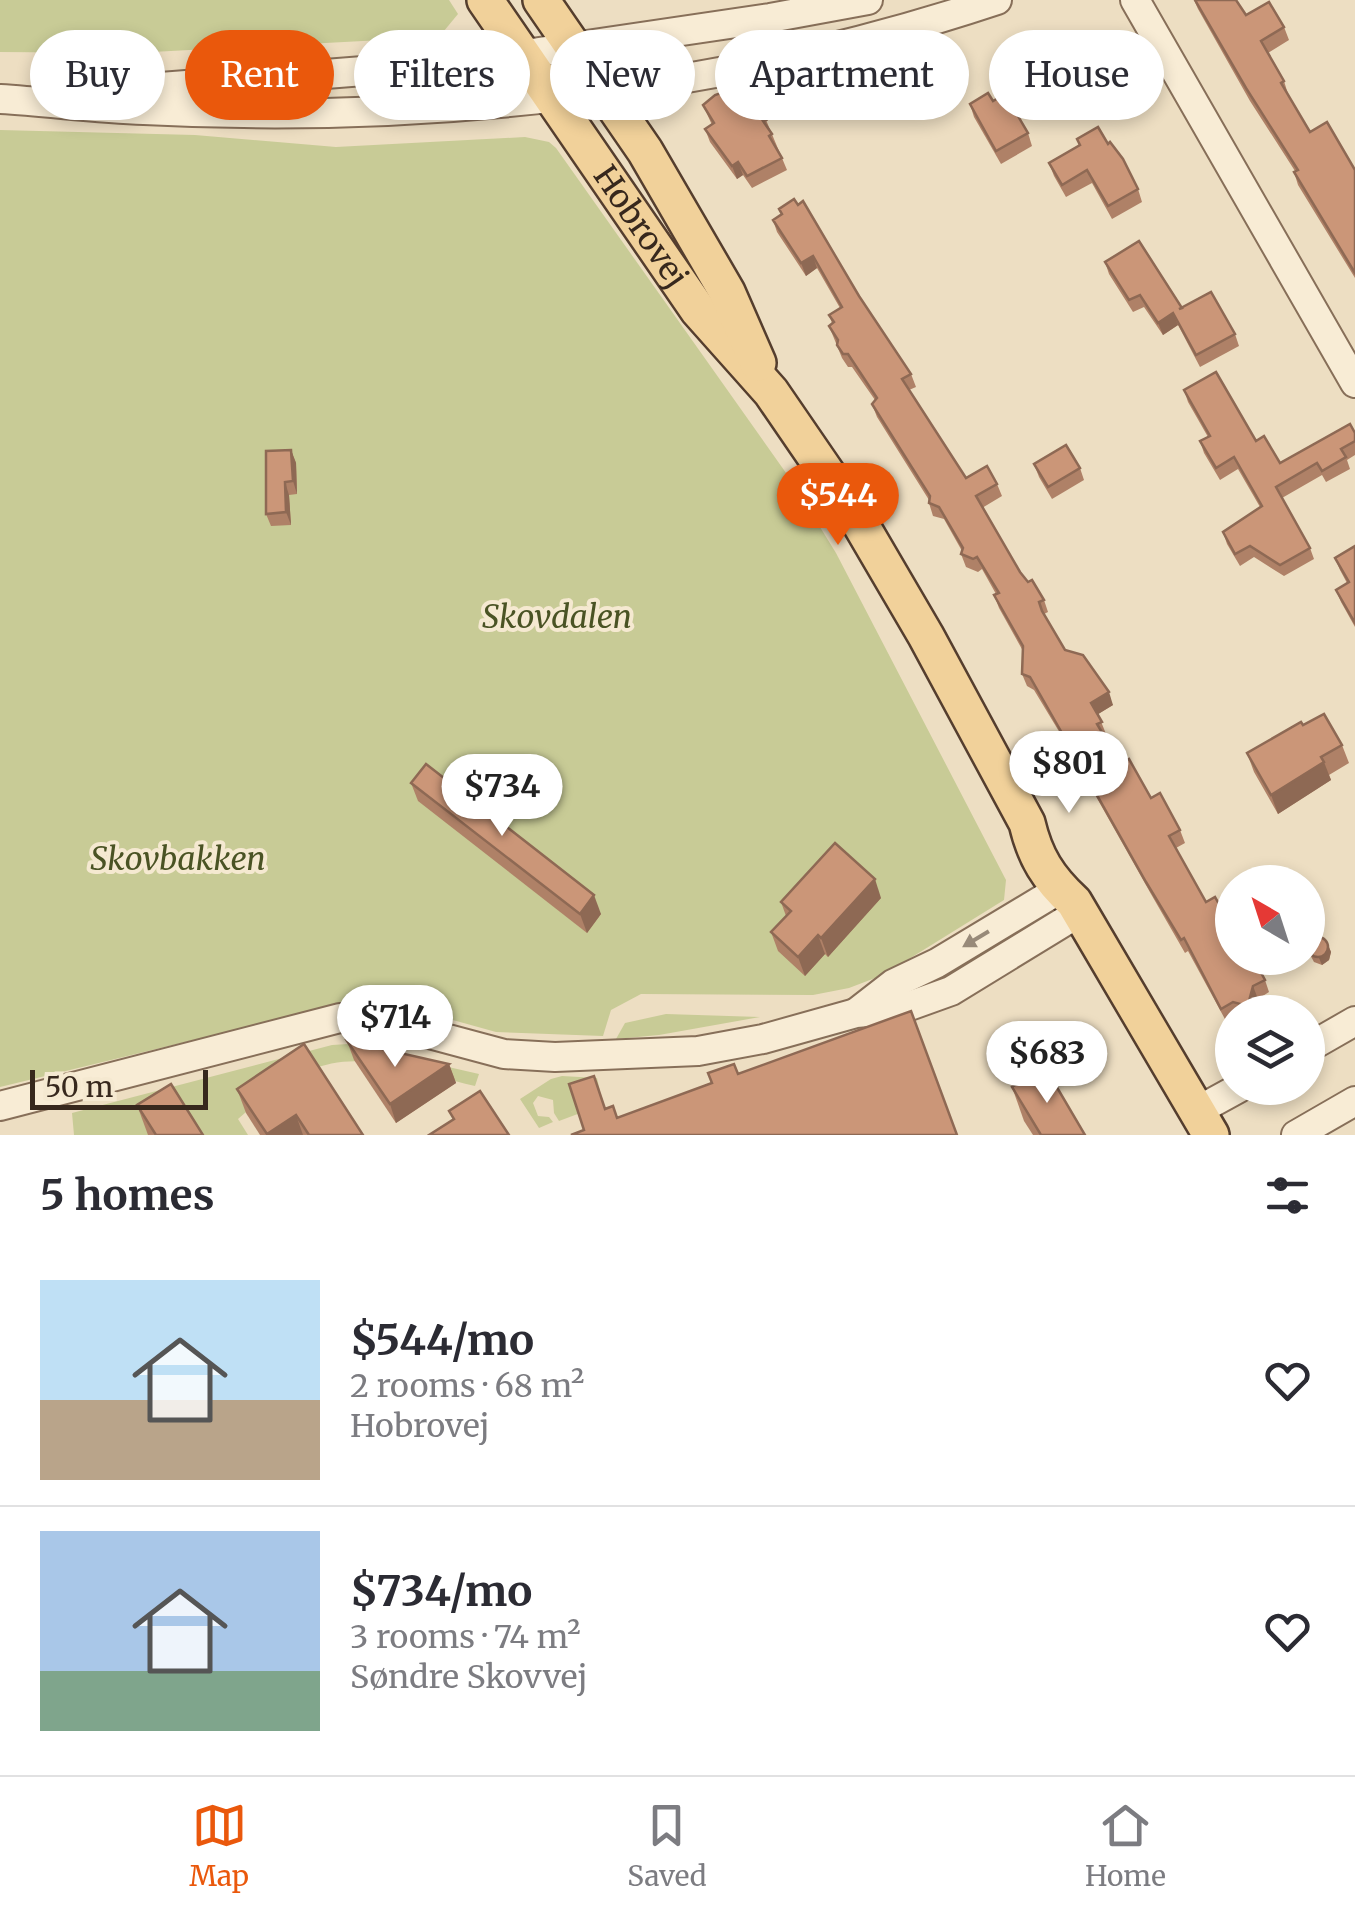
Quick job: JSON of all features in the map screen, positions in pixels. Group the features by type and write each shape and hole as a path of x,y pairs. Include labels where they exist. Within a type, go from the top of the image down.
{"main road":[{"path":"485,0 547,51"},
{"path":"512,0 547,51"},
{"path":"541,0 547,51"},
{"name":"Hobrovej","path":"547,51 550,55"},
{"name":"Hobrovej","path":"547,51 550,55"},
{"name":"Hobrovej","path":"593,120 698,310 771,392 854,513 1027,822 1051,843 1069,872 1072,901 1204,1123"},
{"name":"Hobrovej","path":"616,120 632,131 727,292 771,392"}],"street":[{"path":"0,98 264,81 547,51 868,0"},
{"path":"695,76 775,63 997,0"},
{"path":"1135,0 1355,383"},
{"path":"0,98 145,110 351,112 550,97"},
{"path":"0,1106 340,1018 366,1018 504,1054 555,1057 698,1051 763,1039 856,1012 902,1008 950,991 1072,901"},
{"path":"1325,1038 1355,1021"},
{"path":"1296,1135 1355,1101"},
{"path":"1204,1123 1222,1105"}],"green space":[{"path":"0,0 449,0 458,14 445,30 354,30 354,41 334,42 334,30 185,30 185,50 165,51 165,30 30,30 30,52 0,52"},
{"name":"Skovdalen","path":"0,130 195,135 336,147 525,137 549,142 791,480 836,553 1006,880 1004,900 883,975 849,988 813,995 641,994 611,1010 603,1036 496,1032 370,997 0,1087"},
{"path":"666,1014 760,1017 616,1039 625,1023"},
{"path":"348,1044 479,1074 475,1086 404,1068 350,1061 299,1075 271,1093 238,1119 248,1135 74,1135 72,1113"},
{"path":"562,1076 597,1078 600,1091 595,1093 599,1106 559,1121 553,1100 538,1096 533,1103 538,1116 549,1117 553,1122 539,1128 520,1099"}],"building":[{"path":"1195,0 1236,0 1246,15 1269,2 1284,27 1261,41 1284,81 1281,83 1310,132 1327,122 1355,170 1355,273 1294,172 1298,170"},
{"path":"988,93 989,120 1020,120 1028,133 996,151 970,104"},
{"path":"715,95 715,120 766,120 763,121 772,134 769,136 782,158 747,176 738,162 732,166 705,129 714,123 703,105"},
{"path":"1098,127 1123,159 1138,189 1108,206 1087,170 1062,185 1049,163 1080,145 1077,139"},
{"path":"794,199 798,205 803,201 911,374 902,379 966,478 987,466 997,484 976,496 1020,572 1028,582 1032,580 1044,600 1039,602 1042,611 1065,650 1083,655 1109,692 1091,703 1102,722 1097,724 1118,759 1129,759 1151,798 1160,793 1180,830 1169,836 1206,902 1215,897 1215,975 1262,975 1265,980 1253,986 1251,995 1215,997 1030,677 1022,674 1023,646 994,595 999,593 977,557 961,554 963,548 939,507 929,503 930,496 872,404 877,398 848,354 843,354 837,345 829,326 834,322 829,315 842,307 813,256 801,263 773,220 782,214 779,209"},
{"path":"1139,241 1182,308 1211,292 1235,334 1196,355 1173,313 1158,323 1140,295 1129,300 1105,262"},
{"path":"1216,372 1256,441 1264,436 1280,463 1350,424 1355,433 1355,441 1341,449 1346,457 1322,471 1317,463 1276,487 1310,548 1280,565 1250,546 1235,554 1223,532 1262,506 1234,457 1216,468 1200,441 1210,436 1184,390"},
{"path":"1066,445 1080,468 1048,487 1034,464"},
{"path":"291,450 293,481 285,482 286,512 266,514 266,451"},
{"path":"1355,546 1355,623 1336,590 1349,582 1335,558"},
{"path":"1324,714 1342,745 1321,757 1324,762 1271,795 1247,753 1301,722 1303,725"},
{"path":"426,764 594,895 580,914 411,783"},
{"path":"835,843 875,879 821,938 818,935 798,957 771,932 791,911 781,902"},
{"path":"911,1011 957,1135 571,1135 584,1130 569,1084 594,1076 605,1109 613,1106 617,1118 712,1083 708,1073 734,1064 738,1074"},
{"path":"347,1041 449,1064 390,1104"},
{"path":"304,1044 363,1135 309,1135 296,1115 267,1134 237,1089"},
{"path":"1045,1067 1085,1135 1041,1135 1012,1087"},
{"path":"171,1084 203,1135 156,1135 137,1105"},
{"path":"480,1091 509,1135 429,1135 454,1119 449,1111"}],"park label":[{"name":"Skovbakken","path":"178,859"}]}
